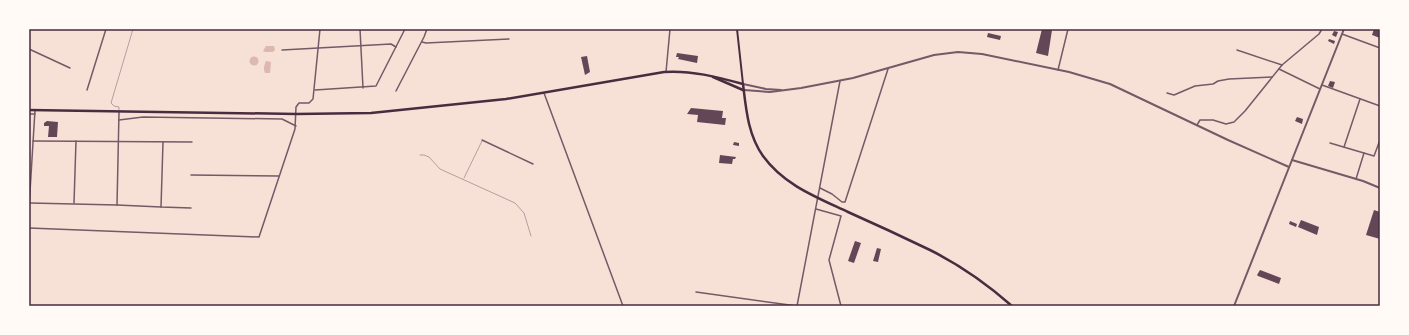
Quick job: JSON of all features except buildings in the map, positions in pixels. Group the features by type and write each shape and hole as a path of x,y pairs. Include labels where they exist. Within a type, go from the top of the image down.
{"main road":[{"path":"737,29 750,129 763,156 778,173 818,198 945,258 981,281 1012,306"},
{"path":"29,110 340,114 390,111 506,99 666,72 687,72 743,84"},
{"path":"712,77 744,90"}],"street":[{"path":"87,90 106,29"},
{"path":"29,228 259,237 296,126 297,105 300,102 310,102 313,99 320,29"},
{"path":"360,29 363,88"},
{"path":"314,90 363,88 374,87 377,85 405,29"},
{"path":"396,92 422,42 427,29"},
{"path":"666,72 670,29"},
{"path":"1058,70 1068,29"},
{"path":"1197,125 1200,120 1213,120 1226,124 1234,122 1245,111 1282,65 1319,34 1322,29"},
{"path":"1234,306 1344,29"},
{"path":"1342,34 1380,48"},
{"path":"422,42 509,39"},
{"path":"282,50 390,44 396,47"},
{"path":"29,48 70,68"},
{"path":"1237,50 1282,65"},
{"path":"744,90 766,92 840,81 934,54 963,52 994,55 1091,77 1110,84 1289,167"},
{"path":"820,188 832,194 842,202 846,200 889,67"},
{"path":"1279,69 1320,89"},
{"path":"1167,94 1174,95 1195,86 1213,84 1218,81 1272,77"},
{"path":"696,292 797,306 840,81"},
{"path":"743,84 766,89 785,90"},
{"path":"1322,85 1380,106"},
{"path":"544,93 623,306"},
{"path":"1344,147 1360,99"},
{"path":"29,208 35,110"},
{"path":"117,205 119,112"},
{"path":"29,114 35,114"},
{"path":"120,120 143,117 282,119 296,126"},
{"path":"482,140 533,164"},
{"path":"1330,142 1374,156 1380,140"},
{"path":"33,141 192,142"},
{"path":"74,204 76,141"},
{"path":"161,207 163,142"},
{"path":"1356,179 1364,153"},
{"path":"1292,160 1356,179 1380,188"},
{"path":"192,175 280,176"},
{"path":"30,203 190,208"},
{"path":"816,209 841,216 829,260 841,306"}],"lane":[{"path":"119,112 119,107 114,106 111,103 133,29"},
{"path":"463,180 484,136"},
{"path":"420,155 430,158 440,169 515,203 524,213 531,236"}],"shaded area":[{"path":"266,46 274,46 275,50 273,52 265,52 263,51"},
{"path":"254,56 259,61 254,66 249,61"},
{"path":"266,61 271,62 270,73 264,72"}]}
